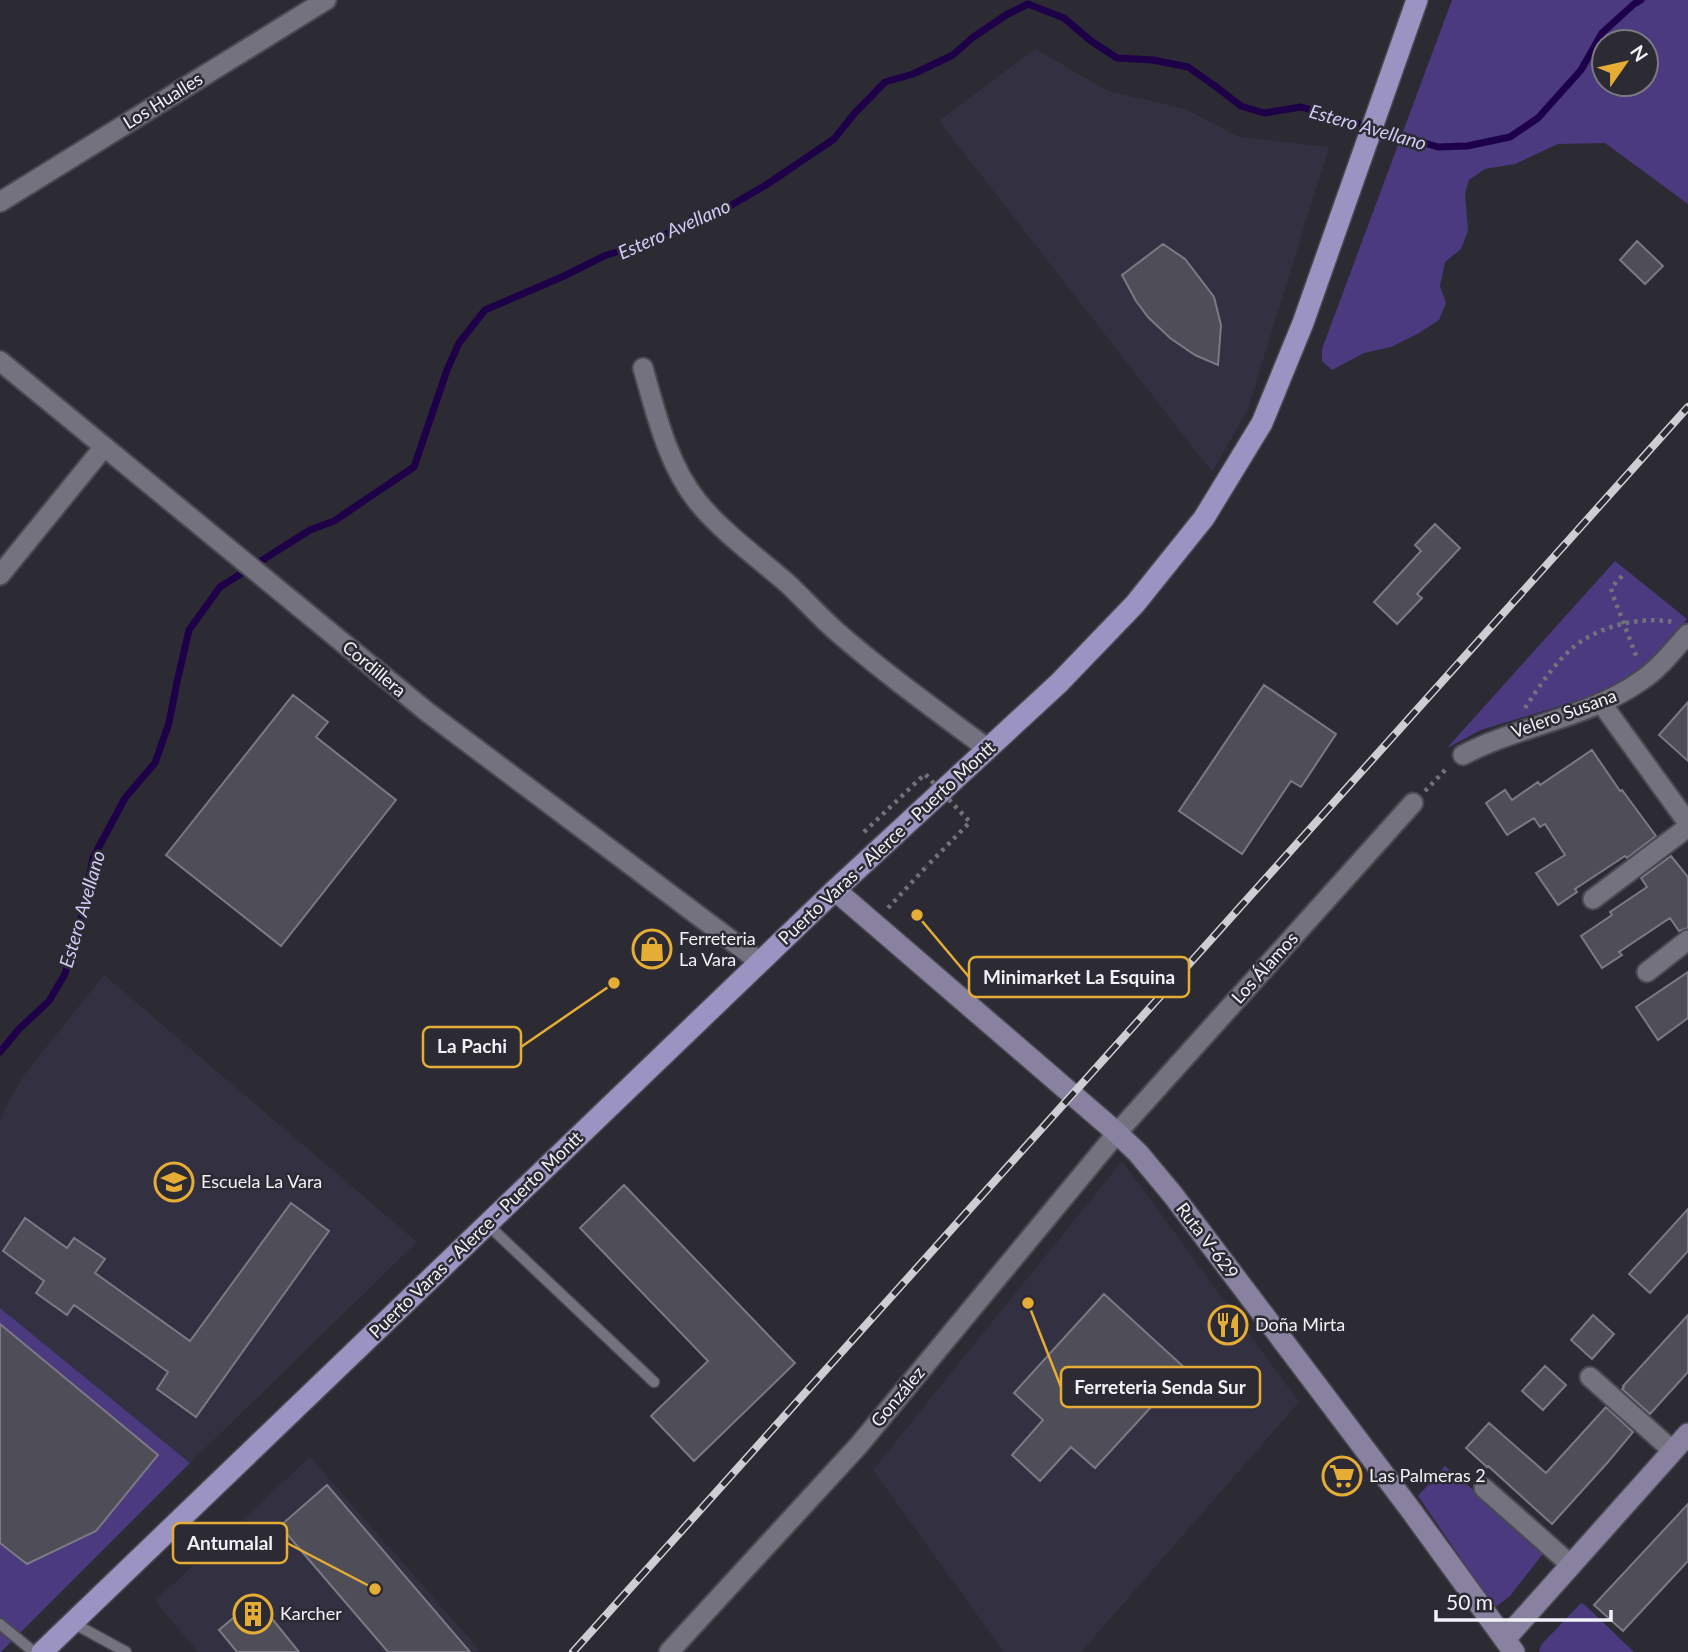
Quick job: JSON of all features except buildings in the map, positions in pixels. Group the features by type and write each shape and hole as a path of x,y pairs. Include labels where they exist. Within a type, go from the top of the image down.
{"main road":[{"name":"Puerto Varas - Alerce - Puerto Montt","path":"42,1652 835,890 1059,683 1135,604 1204,518 1262,423 1303,323 1414,2"},
{"name":"Ruta V-629","path":"835,890 1138,1153 1401,1498 1509,1646"},
{"path":"1509,1646 1571,1565 1688,1434"}],"street":[{"name":"Los Hualles","path":"0,202 320,1"},
{"name":"Cordillera","path":"0,361 426,711 760,962"},
{"path":"643,368 671,454 696,500 836,631 988,749"},
{"path":"0,575 104,447"},
{"name":"Velero Susana","path":"1462,755 1518,732 1602,704 1645,679 1684,629"},
{"path":"1592,899 1688,825 1602,704"},
{"name":"Los Álamos","path":"1117,1133 1413,803"},
{"path":"1647,972 1688,940"},
{"name":"González","path":"681,1647 859,1445 1117,1133"},
{"path":"1590,1377 1673,1451"},
{"path":"1484,1488 1571,1565"}],"lane":[{"path":"487,1224 654,1382"},
{"path":"73,1623 126,1652"},
{"path":"0,1624 34,1652"}],"path":[{"path":"1622,576 1611,588 1645,679"},
{"path":"1518,732 1522,713 1546,677 1571,649 1595,634 1624,623 1655,620 1684,629"},
{"path":"1413,803 1462,755"},
{"path":"864,832 925,774 970,822 873,924"}],"shaded area":[{"path":"1452,0 1688,0 1688,204 1605,143 1558,144 1515,164 1485,169 1469,180 1465,193 1468,231 1461,249 1445,262 1440,286 1446,303 1439,320 1391,347 1364,353 1332,370 1322,361 1322,349"},
{"path":"1035,49 1108,91 1185,109 1239,137 1329,147 1247,411 1212,472 939,121"},
{"path":"1615,561 1687,619 1650,661 1622,681 1593,696 1481,730 1447,748"},
{"name":"Escuela La Vara","path":"104,975 417,1242 190,1463 0,1308 0,1123 5,1108 24,1075"},
{"path":"1122,1161 1299,1402 1081,1652 1004,1652 873,1470"},
{"path":"0,1308 190,1463 1,1652 0,1652"},
{"path":"310,1457 481,1652 198,1652 155,1601"},
{"path":"1445,1466 1540,1547 1542,1555 1510,1596 1497,1606 1493,1605 1418,1496"},
{"path":"1581,1603 1634,1652 1539,1652 1541,1645"}],"waterway":[{"name":"Estero Avellano","path":"0,1052 19,1029 49,1001 65,974 83,911 93,858 125,798 155,763 169,723 189,630 220,587 310,530 334,521 414,467 459,343 485,310 604,256 647,242 723,210 766,185 834,139 885,82 913,74 953,55 972,38 1028,4 1064,18 1117,58 1153,60 1188,67 1241,106 1264,113 1301,107 1438,147 1467,146 1510,137 1538,118 1581,70 1602,33 1641,0"}],"railway":[{"path":"573,1652 1688,407"}],"place":[{"name":"Minimarket La Esquina","path":"917,915"},
{"name":"Ferreteria La Vara","path":"652,949"},
{"name":"La Pachi","path":"614,983"},
{"name":"Escuela La Vara","path":"174,1182"},
{"name":"Ferreteria Senda Sur","path":"1028,1303"},
{"name":"Doña Mirta","path":"1228,1325"},
{"name":"Las Palmeras 2","path":"1342,1476"},
{"name":"Antumalal","path":"375,1589"},
{"name":"Karcher","path":"253,1614"}]}
